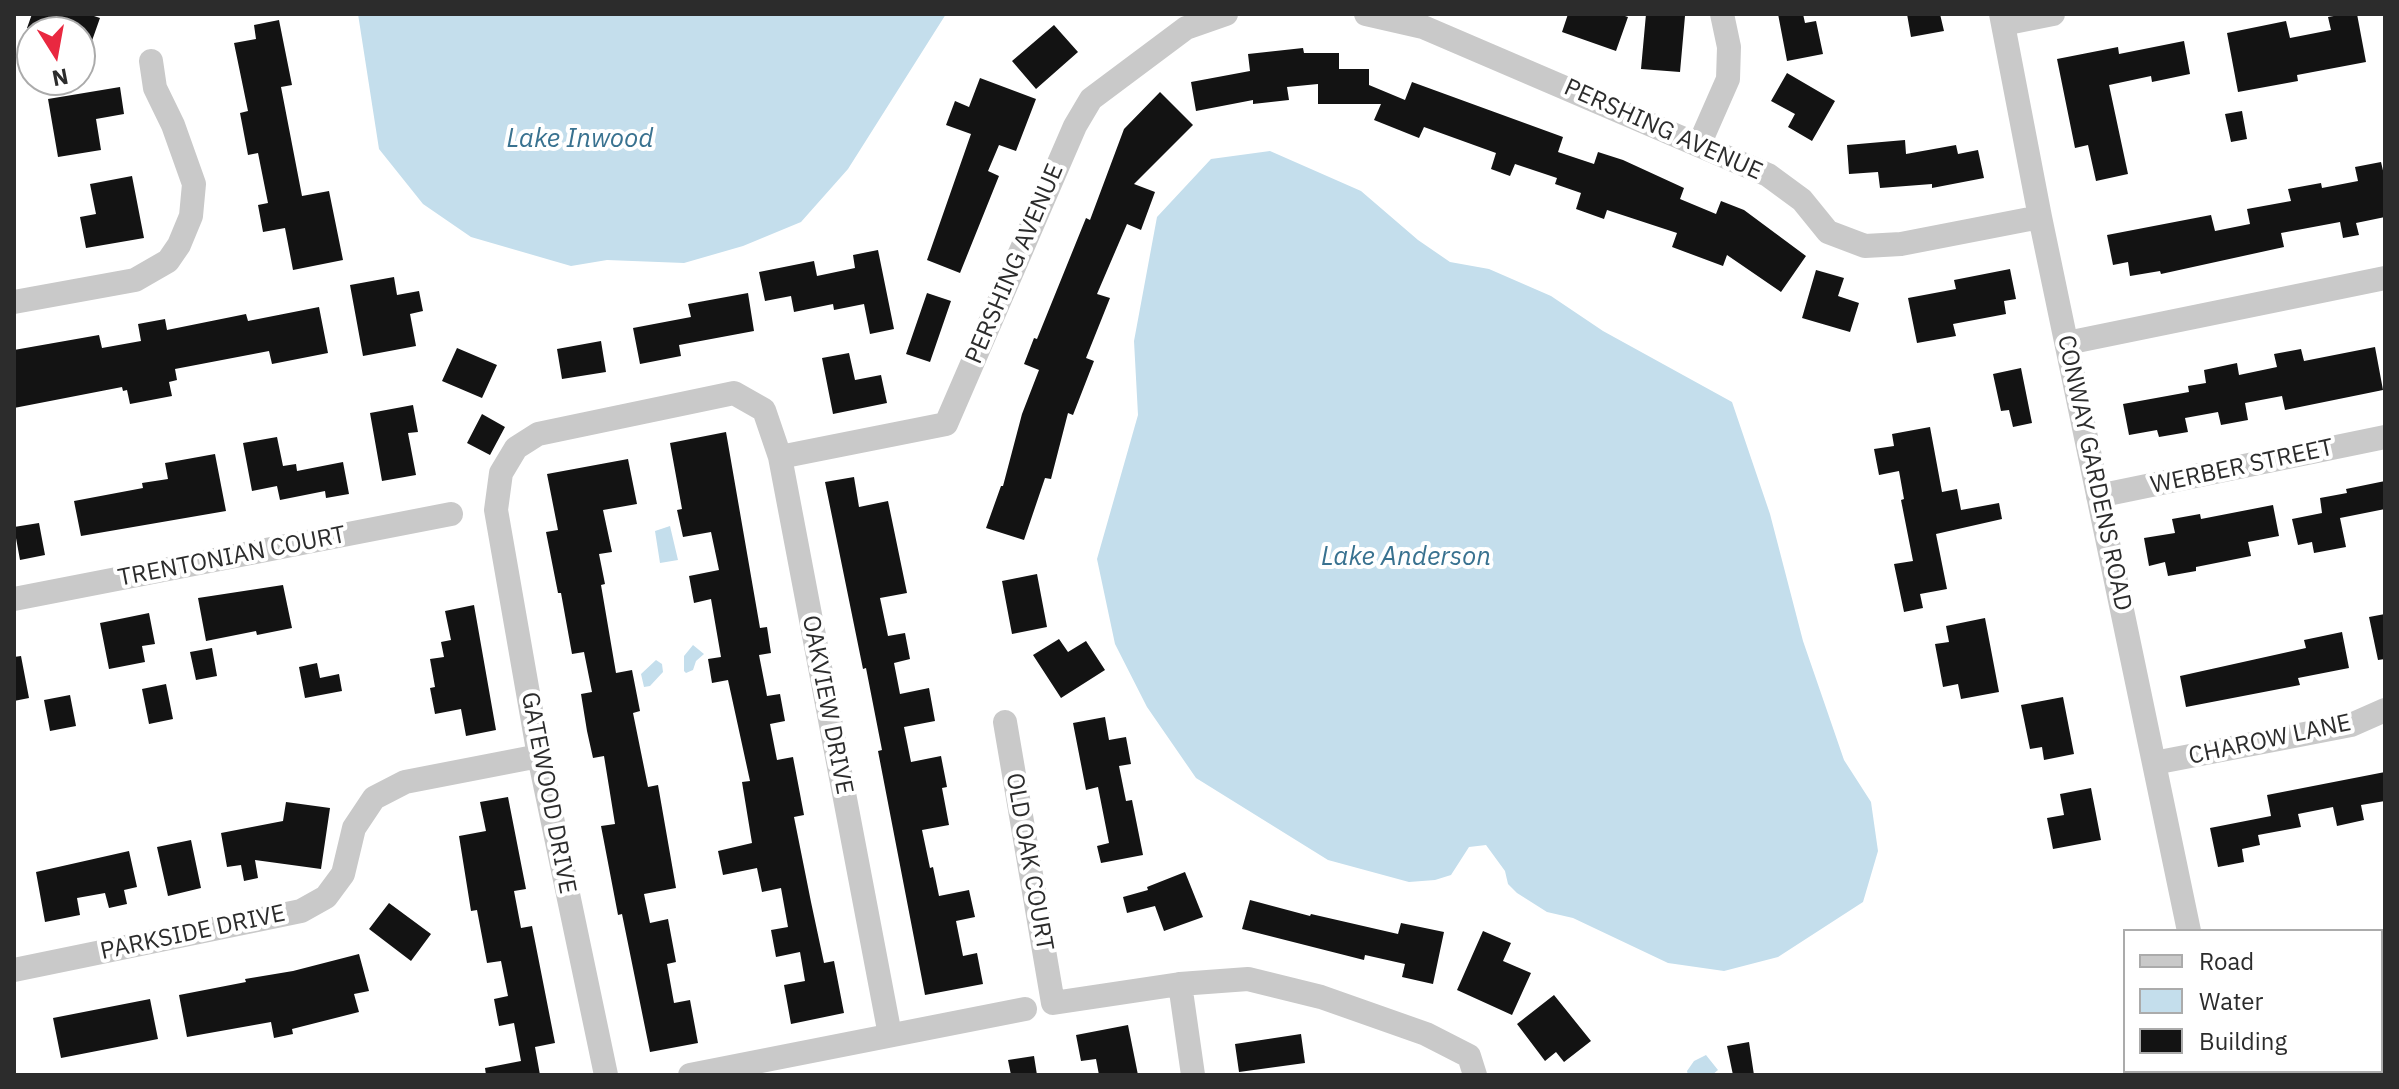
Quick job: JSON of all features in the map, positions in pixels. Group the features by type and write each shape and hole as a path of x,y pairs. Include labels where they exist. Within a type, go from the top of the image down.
{"street":[{"name":"PERSHING AVENUE","path":"780,457 946,424 1075,126 1091,99 1184,21 1226,14"},
{"name":"PERSHING AVENUE","path":"1366,14 1425,20 1768,175 1802,200 1828,232 1865,246 1901,244 2040,217"},
{"path":"1699,145 1728,79 1729,47 1722,14"},
{"path":"2002,19 2053,14"},
{"name":"CONWAY GARDENS ROAD","path":"2002,19 2040,217 2189,929"},
{"path":"14,302 135,280 168,261 179,245 191,216 194,184 173,125 155,88 151,61"},
{"path":"2067,343 2385,278"},
{"name":"OAKVIEW DRIVE","path":"496,510 501,473 516,448 538,434 734,393 764,410 780,457 890,1035"},
{"name":"WERBER STREET","path":"2098,496 2385,437"},
{"name":"GATEWOOD DRIVE","path":"496,510 539,756 606,1075"},
{"name":"TRENTONIAN COURT","path":"14,599 451,514"},
{"name":"CHAROW LANE","path":"2154,763 2351,725 2385,710"},
{"name":"OLD OAK COURT","path":"1005,722 1053,1003 1180,984"},
{"name":"PARKSIDE DRIVE","path":"14,970 301,911 326,897 343,874 354,828 374,798 405,782 539,756"},
{"path":"1193,1075 1180,984 1248,979 1321,997 1437,1039 1469,1056 1475,1075"},
{"path":"690,1075 1025,1009"}],"water":[{"name":"Lake Inwood","path":"358,14 946,14 848,169 801,222 743,246 684,263 607,260 571,266 471,237 423,204 379,149"},
{"name":"Lake Anderson","path":"1270,151 1361,191 1418,240 1450,262 1489,269 1551,296 1603,331 1732,402 1770,514 1803,641 1844,760 1871,802 1878,851 1863,902 1778,957 1724,971 1668,963 1573,918 1547,912 1517,893 1508,884 1505,871 1486,845 1469,847 1451,875 1409,882 1328,860 1196,778 1147,707 1115,644 1097,559 1138,415 1134,341 1157,217 1211,159"},
{"path":"670,526 678,560 660,563 655,531"},
{"path":"693,645 704,654 696,661 693,670 686,673 684,656"},
{"path":"656,660 662,664 663,672 650,686 644,687 641,674"},
{"path":"1706,1055 1718,1070 1712,1075 1688,1075 1687,1071 1694,1061"}],"building":[{"path":"88,14 94,16 31,16"},
{"path":"1568,14 1619,14 1628,17 1616,51 1562,32"},
{"path":"1646,14 1685,16 1680,72 1641,69"},
{"path":"1778,14 1803,14 1805,23 1816,21 1823,54 1787,61"},
{"path":"1907,14 1940,14 1944,31 1911,37"},
{"path":"2357,14 2366,62 2297,75 2298,81 2238,92 2227,33 2286,21 2290,38 2331,30 2328,17"},
{"path":"279,20 292,85 281,87 302,196 329,191 343,260 293,270 285,228 263,232 258,205 268,203 258,153 248,155 240,113 248,111 234,43 256,39 254,25"},
{"path":"1054,25 1078,52 1036,89 1012,61"},
{"path":"2184,41 2190,74 2152,82 2151,76 2109,85 2128,174 2096,181 2088,145 2075,148 2057,59 2118,47 2119,54"},
{"path":"1303,48 1304,53 1339,53 1339,69 1369,69 1369,85 1405,100 1412,82 1563,137 1558,152 1594,164 1598,152 1623,160 1684,188 1680,199 1716,214 1721,201 1744,210 1806,256 1781,292 1727,255 1723,266 1672,247 1677,233 1607,210 1604,219 1576,209 1581,193 1555,184 1557,178 1515,164 1510,176 1491,169 1496,153 1424,127 1419,138 1374,120 1381,104 1318,104 1318,84 1287,87 1289,100 1253,104 1253,100 1196,111 1191,82 1250,71 1248,54"},
{"path":"1787,73 1835,101 1812,141 1788,127 1795,114 1771,101"},
{"path":"980,78 1036,99 1016,151 999,145 988,171 999,176 960,273 927,260 971,134 946,125 955,101 969,107"},
{"path":"120,87 124,114 96,119 101,150 58,157 48,99 96,96 96,91"},
{"path":"1160,92 1193,125 1134,184 1155,192 1141,230 1127,224 1097,294 1110,298 1086,358 1094,361 1073,415 1068,413 1051,479 1045,478 1024,540 986,528 1003,486 1022,414 1039,370 1024,364 1034,338 1037,339 1086,218 1090,220 1124,129"},
{"path":"2242,111 2247,139 2231,142 2225,114"},
{"path":"1905,140 1906,154 1956,145 1958,154 1978,150 1984,178 1932,188 1932,184 1880,188 1878,172 1849,174 1847,145"},
{"path":"2381,162 2385,179 2385,217 2356,223 2359,235 2343,238 2340,222 2281,233 2284,247 2161,274 2160,271 2130,276 2128,262 2113,265 2107,235 2211,215 2215,231 2250,224 2247,209 2291,201 2288,189 2321,183 2322,188 2358,181 2355,167"},
{"path":"132,176 144,238 86,248 80,217 96,214 90,184"},
{"path":"878,250 894,329 870,334 864,304 834,310 833,304 794,312 791,296 765,301 759,272 814,261 817,276 855,268 853,255"},
{"path":"2010,269 2016,299 2004,301 2006,314 1953,324 1956,336 1917,343 1908,298 1956,289 1954,280"},
{"path":"1816,270 1844,278 1838,296 1859,303 1850,332 1802,318"},
{"path":"394,277 397,295 419,291 423,311 410,314 416,346 363,356 350,285"},
{"path":"748,293 754,331 679,345 681,356 640,364 633,328 691,317 688,304"},
{"path":"927,293 951,301 930,362 906,354"},
{"path":"319,307 328,353 272,364 269,351 175,369 177,380 169,382 172,396 130,404 127,390 123,391 122,387 14,408 14,350 99,335 102,348 141,341 138,324 165,319 167,330 246,314 248,321"},
{"path":"601,341 606,372 562,379 557,349"},
{"path":"2375,347 2383,390 2285,410 2282,396 2245,403 2248,420 2221,425 2218,412 2185,418 2188,432 2159,437 2157,430 2129,435 2123,404 2189,392 2188,386 2206,383 2204,370 2237,363 2239,375 2277,367 2274,354 2301,349 2304,361"},
{"path":"457,348 497,365 482,398 442,381"},
{"path":"849,353 855,380 881,375 887,403 833,414 822,358"},
{"path":"2021,368 2032,423 2013,427 2009,410 2001,411 1993,374"},
{"path":"413,405 418,432 408,433 416,475 382,481 370,413"},
{"path":"482,414 505,427 490,455 467,443"},
{"path":"1930,427 1942,492 1957,489 1961,510 1999,503 2002,519 1936,534 1947,589 1920,594 1923,608 1904,612 1894,564 1913,561 1901,500 1904,499 1899,471 1879,475 1874,449 1894,446 1892,434"},
{"path":"726,432 760,628 767,627 771,653 759,655 767,696 780,694 785,721 770,724 777,760 793,757 804,815 794,817 824,963 834,961 844,1013 791,1024 784,985 805,981 800,952 776,957 771,930 788,927 781,888 762,892 757,868 723,875 718,851 752,843 742,782 750,781 728,680 712,683 708,659 721,657 711,599 694,603 689,576 719,570 711,532 683,537 677,510 682,509 670,443"},
{"path":"277,437 283,466 296,464 297,471 343,462 349,494 326,498 325,491 280,500 277,486 252,491 243,443"},
{"path":"215,454 226,511 81,536 74,501 143,488 142,483 168,479 165,463"},
{"path":"628,459 637,504 603,510 612,552 599,554 605,584 601,585 616,673 632,670 640,711 633,713 648,787 658,785 676,888 644,894 650,923 668,919 676,962 667,964 674,1003 690,1000 698,1043 650,1052 601,826 615,824 604,756 593,758 587,731 581,694 592,692 584,652 572,654 546,532 558,530 547,474"},
{"path":"854,477 859,507 888,501 907,593 880,598 888,636 905,633 910,659 894,663 900,694 929,688 935,721 904,727 911,762 941,756 947,787 942,788 949,825 922,830 939,896 969,890 975,917 956,921 963,956 977,953 983,984 925,995 878,751 882,750 825,482"},
{"path":"2385,481 2385,509 2340,518 2346,547 2314,553 2312,542 2298,545 2292,519 2322,513 2320,498"},
{"path":"2273,505 2279,536 2248,542 2251,556 2168,576 2165,562 2149,566 2144,538 2175,533 2172,519 2200,514 2201,519"},
{"path":"39,523 45,555 20,560 14,527"},
{"path":"1037,574 1047,627 1012,634 1002,581"},
{"path":"283,585 292,628 257,635 256,631 206,641 198,598"},
{"path":"474,605 496,730 466,736 461,709 435,714 430,688 435,687 430,659 444,657 441,642 451,640 445,611"},
{"path":"149,613 155,644 142,646 145,662 109,669 100,623"},
{"path":"2385,614 2385,659 2378,660 2369,617"},
{"path":"1985,618 1999,692 1961,699 1958,684 1943,687 1935,644 1949,642 1946,626"},
{"path":"2342,632 2349,668 2298,678 2300,685 2186,707 2180,676 2306,648 2304,640"},
{"path":"1059,639 1068,652 1086,641 1105,670 1061,698 1033,655"},
{"path":"212,648 217,676 196,680 190,652"},
{"path":"21,656 29,698 14,701 14,657"},
{"path":"317,663 320,678 339,674 342,691 305,698 299,667"},
{"path":"166,684 173,719 149,724 142,689"},
{"path":"70,695 76,726 50,731 44,700"},
{"path":"2063,697 2074,754 2044,760 2042,747 2030,749 2021,705"},
{"path":"1105,717 1109,740 1126,737 1131,764 1119,766 1126,801 1132,800 1143,855 1101,863 1097,846 1109,843 1098,787 1086,790 1073,723"},
{"path":"2385,772 2385,801 2361,805 2364,820 2337,826 2333,807 2298,814 2301,827 2258,835 2260,845 2242,849 2244,862 2218,867 2210,828 2271,816 2267,795"},
{"path":"2091,788 2101,840 2053,849 2047,818 2064,815 2060,794"},
{"path":"508,797 526,889 514,891 521,928 532,926 555,1043 535,1047 540,1075 486,1075 485,1068 521,1061 514,1023 499,1026 494,999 508,996 501,961 487,963 477,910 471,911 459,836 486,831 480,802"},
{"path":"286,802 330,808 321,869 255,860 258,878 244,881 241,865 227,867 221,833 283,821"},
{"path":"191,840 201,888 168,896 157,847"},
{"path":"129,851 137,887 124,890 127,904 109,908 105,893 77,898 80,915 45,922 36,872"},
{"path":"1185,872 1203,917 1164,931 1155,906 1127,913 1123,897 1148,890 1147,887"},
{"path":"1250,900 1398,934 1401,923 1444,932 1433,984 1402,977 1405,964 1365,955 1364,960 1242,929"},
{"path":"389,903 431,934 411,961 369,929"},
{"path":"1483,931 1511,943 1503,961 1531,973 1512,1015 1457,990"},
{"path":"359,954 369,991 354,994 359,1012 292,1029 293,1034 274,1038 271,1022 187,1037 179,995"},
{"path":"1554,995 1591,1041 1564,1062 1556,1052 1545,1061 1517,1024"},
{"path":"150,999 158,1039 61,1058 53,1018"},
{"path":"1128,1025 1138,1075 1099,1075 1096,1059 1081,1061 1076,1035"},
{"path":"1301,1034 1305,1063 1239,1072 1235,1044"},
{"path":"1749,1042 1754,1075 1733,1075 1727,1046"},
{"path":"1034,1056 1037,1075 1011,1075 1008,1060"}]}
